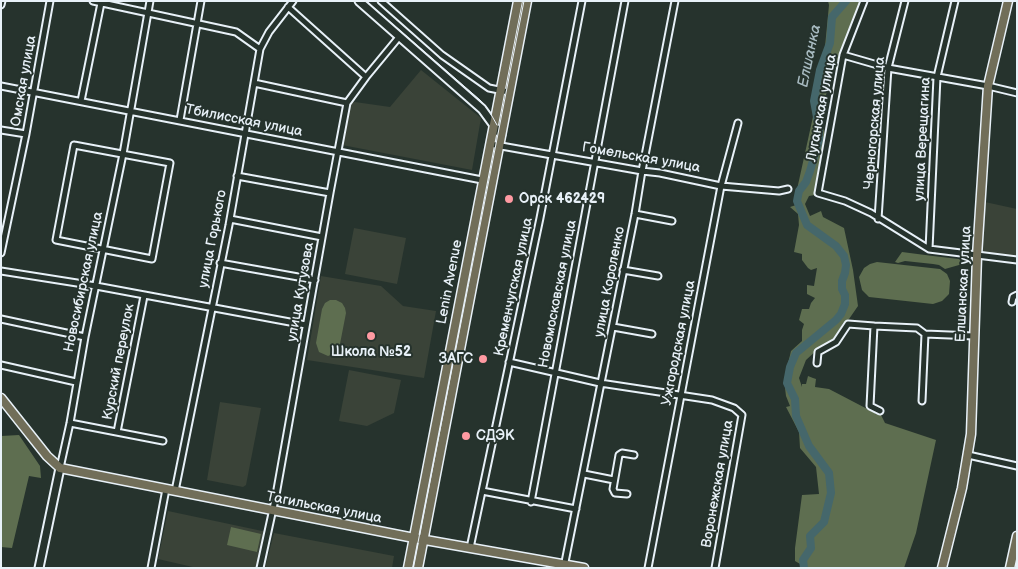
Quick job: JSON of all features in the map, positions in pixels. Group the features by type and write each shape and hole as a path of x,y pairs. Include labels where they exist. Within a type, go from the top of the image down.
{"main road":[{"name":"Lenin Avenue","path":"408,568 518,1"},
{"name":"Lenin Avenue","path":"418,568 527,1"},
{"name":"Елшанская улица","path":"942,568 962,488 968,455 977,256 988,86 1008,1"},
{"path":"1,398 47,456 60,468"},
{"name":"Тагильская улица","path":"60,468 414,538 584,568"},
{"path":"1010,568 1017,536"}],"street":[{"path":"1,5 2,1"},
{"name":"Омская улица","path":"1,253 4,229 26,134 50,1"},
{"path":"93,1 236,32 260,49"},
{"name":"Новосибирская улица","path":"39,568 70,423 76,382 123,154 150,1"},
{"path":"180,120 201,1"},
{"name":"улица Горького","path":"175,491 230,219 260,49 269,32 293,1"},
{"path":"359,1 482,109 501,135"},
{"path":"381,1 442,55 489,88 509,92"},
{"name":"Кременчугская улица","path":"470,548 540,218 582,1"},
{"name":"Новомосковская улица","path":"531,502 625,1"},
{"name":"улица Короленко","path":"565,566 675,1"},
{"name":"Луганская улица","path":"864,1 843,55 818,193 845,201 871,213 878,219"},
{"name":"Черногорская улица","path":"878,219 888,68 906,1"},
{"name":"улица Верещагина","path":"930,249 937,77 955,1"},
{"path":"81,101 100,3"},
{"path":"288,7 366,77"},
{"name":"улица Кутузова","path":"260,568 274,510 347,103 399,37"},
{"path":"843,55 888,68 1017,93"},
{"path":"254,83 347,103"},
{"name":"Тбилисская улица","path":"1,86 482,180"},
{"name":"Ужгородская улица","path":"648,568 721,186 738,123"},
{"path":"1,130 26,134"},
{"name":"Гомельская улица","path":"490,144 660,173 721,186 779,191 788,189"},
{"path":"74,145 123,154 170,163 152,259 56,240 74,145"},
{"path":"238,176 330,194"},
{"path":"635,214 672,221"},
{"path":"230,219 322,237"},
{"path":"878,219 930,249 1017,260"},
{"path":"473,226 484,229"},
{"path":"220,263 314,280"},
{"path":"623,270 658,276"},
{"path":"1,271 96,286 306,325"},
{"path":"1012,302 1013,297 1017,295"},
{"name":"Курский переулок","path":"116,432 144,296"},
{"path":"456,315 466,318"},
{"path":"1,319 85,337"},
{"path":"817,363 818,352 836,342 848,324 917,328 925,334 974,336"},
{"path":"874,326 870,406 880,411"},
{"path":"613,327 652,334"},
{"path":"922,401 925,334"},
{"path":"509,362 600,383 680,396"},
{"path":"1,365 76,382"},
{"path":"445,374 455,376"},
{"name":"Воронежская улица","path":"680,396 712,400 734,408 742,415 715,568"},
{"path":"441,398 450,400"},
{"path":"70,423 163,441"},
{"path":"627,494 615,492 613,489 614,480 619,455 622,453 634,455"},
{"path":"968,455 1017,466"},
{"path":"427,468 437,470"},
{"path":"584,474 614,480"},
{"path":"151,568 166,489"},
{"path":"482,491 531,502 576,509"}],"shaded area":[{"path":"421,70 481,118 472,170 342,145 349,104 355,102 390,107"},
{"path":"985,202 1017,209 1017,257 981,252"},
{"path":"354,228 406,238 397,284 345,274"},
{"name":"Школа №52","path":"321,276 381,286 403,306 436,311 424,378 307,360"},
{"path":"349,370 401,380 394,413 367,426 339,421"},
{"path":"220,402 261,408 246,485 243,487 207,480"},
{"path":"168,511 267,532 259,568 197,568 158,559"},
{"path":"274,533 394,556 392,568 265,568"}],"green space":[{"path":"828,1 860,1 839,61 824,57"},
{"path":"825,59 838,63 831,77 821,113 825,139 815,195 809,196 805,204 810,216 821,211 823,217 844,228 858,306 849,319 843,323 835,338 819,348 806,360 799,378 802,387 802,384 806,384 808,376 816,379 815,387 829,389 875,414 881,415 885,423 936,440 916,533 904,568 807,568 795,561 802,495 819,494 816,467 800,448 799,432 786,407 790,406 786,396 784,380 791,351 802,341 804,324 799,320 802,309 809,309 815,298 807,294 807,285 814,286 817,268 811,270 808,268 802,260 802,254 794,252 799,225 798,214 790,207 799,204 796,194 816,103 818,71"},
{"path":"902,252 967,260 966,263 945,269 933,264 905,261 895,262"},
{"path":"877,262 940,269 947,274 950,281 949,294 942,301 933,304 869,297 862,290 859,277 864,268"},
{"path":"330,300 342,303 346,313 339,349 328,356 319,352 316,343 322,309 325,303"},
{"path":"19,435 40,466 41,478 29,476 12,548 1,547 1,436"},
{"path":"231,527 261,534 257,552 227,545"}],"waterway":[{"name":"Елшанка","path":"804,568 803,560 811,548 810,536 824,522 831,493 829,473 809,446 796,416 795,399 787,383 790,367 796,353 841,314 845,304 842,281 846,265 844,256 836,246 807,225 797,201 799,191 806,182 810,171 819,140 819,128 814,101 820,70 830,43 832,17 846,1"}],"tram line":[{"path":"366,1 480,100 488,109 497,125"},
{"path":"413,568 524,1"}],"place":[{"name":"Орск 462429","path":"509,199"},
{"name":"Школа №52","path":"371,336"},
{"name":"ЗАГС","path":"483,359"},
{"name":"СДЭК","path":"466,436"}]}
